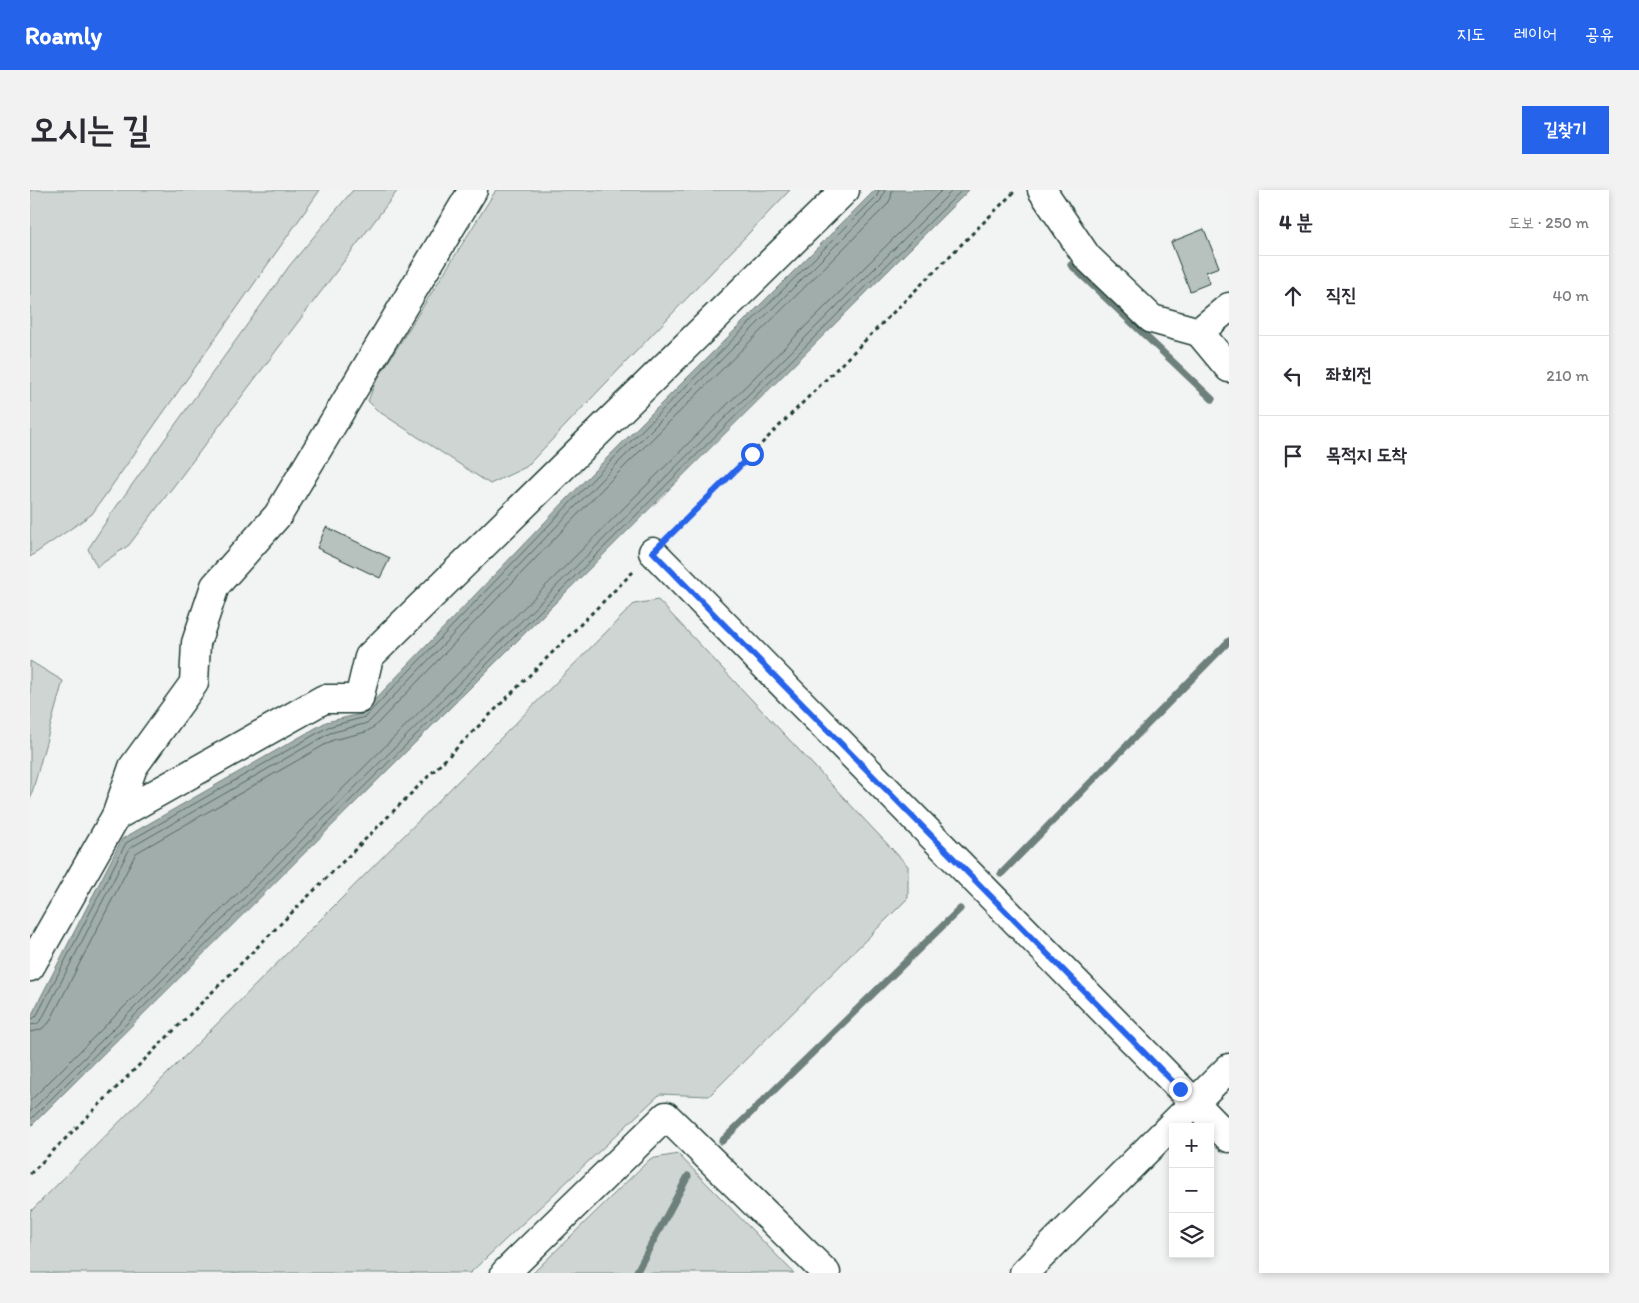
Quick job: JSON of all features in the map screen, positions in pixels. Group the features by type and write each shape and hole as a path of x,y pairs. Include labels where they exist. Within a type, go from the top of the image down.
{"street":[{"path":"30,967 116,816 133,766 194,683 196,643 215,586 278,515 473,190"},
{"path":"116,816 324,699 359,699 369,658 845,190"},
{"path":"1042,190 1087,257 1152,319 1199,332 1229,368"},
{"path":"1199,332 1229,307"},
{"path":"653,552 1229,1138"},
{"path":"1024,1273 1229,1068"},
{"path":"505,1273 666,1116 826,1273"}],"path":[{"path":"30,1174 1016,190"}],"shaded area":[{"path":"30,190 320,190 92,514 30,557"},
{"path":"353,190 398,190 129,545 97,567 88,549 111,514 290,265"},
{"path":"496,190 790,190 526,467 490,484 378,411 368,401 375,383"},
{"path":"658,600 908,866 908,898 709,1096 660,1094 470,1273 30,1273 30,1212 634,604"},
{"path":"30,661 63,681 30,800"},
{"path":"678,1154 794,1273 533,1273 650,1159"}],"water":[{"path":"875,190 969,190 30,1127 30,1018 122,839 326,722 361,714 591,474"}],"building":[{"path":"1204,229 1219,267 1206,272 1210,283 1190,291 1171,242"},
{"path":"326,527 390,558 380,578 317,548"}],"waterway":[{"path":"1071,265 1212,399"},
{"path":"1001,874 1229,641"},
{"path":"722,1141 960,909"},
{"path":"636,1273 688,1176"}],"route":[{"path":"752,454 653,552 1180,1089"}]}
